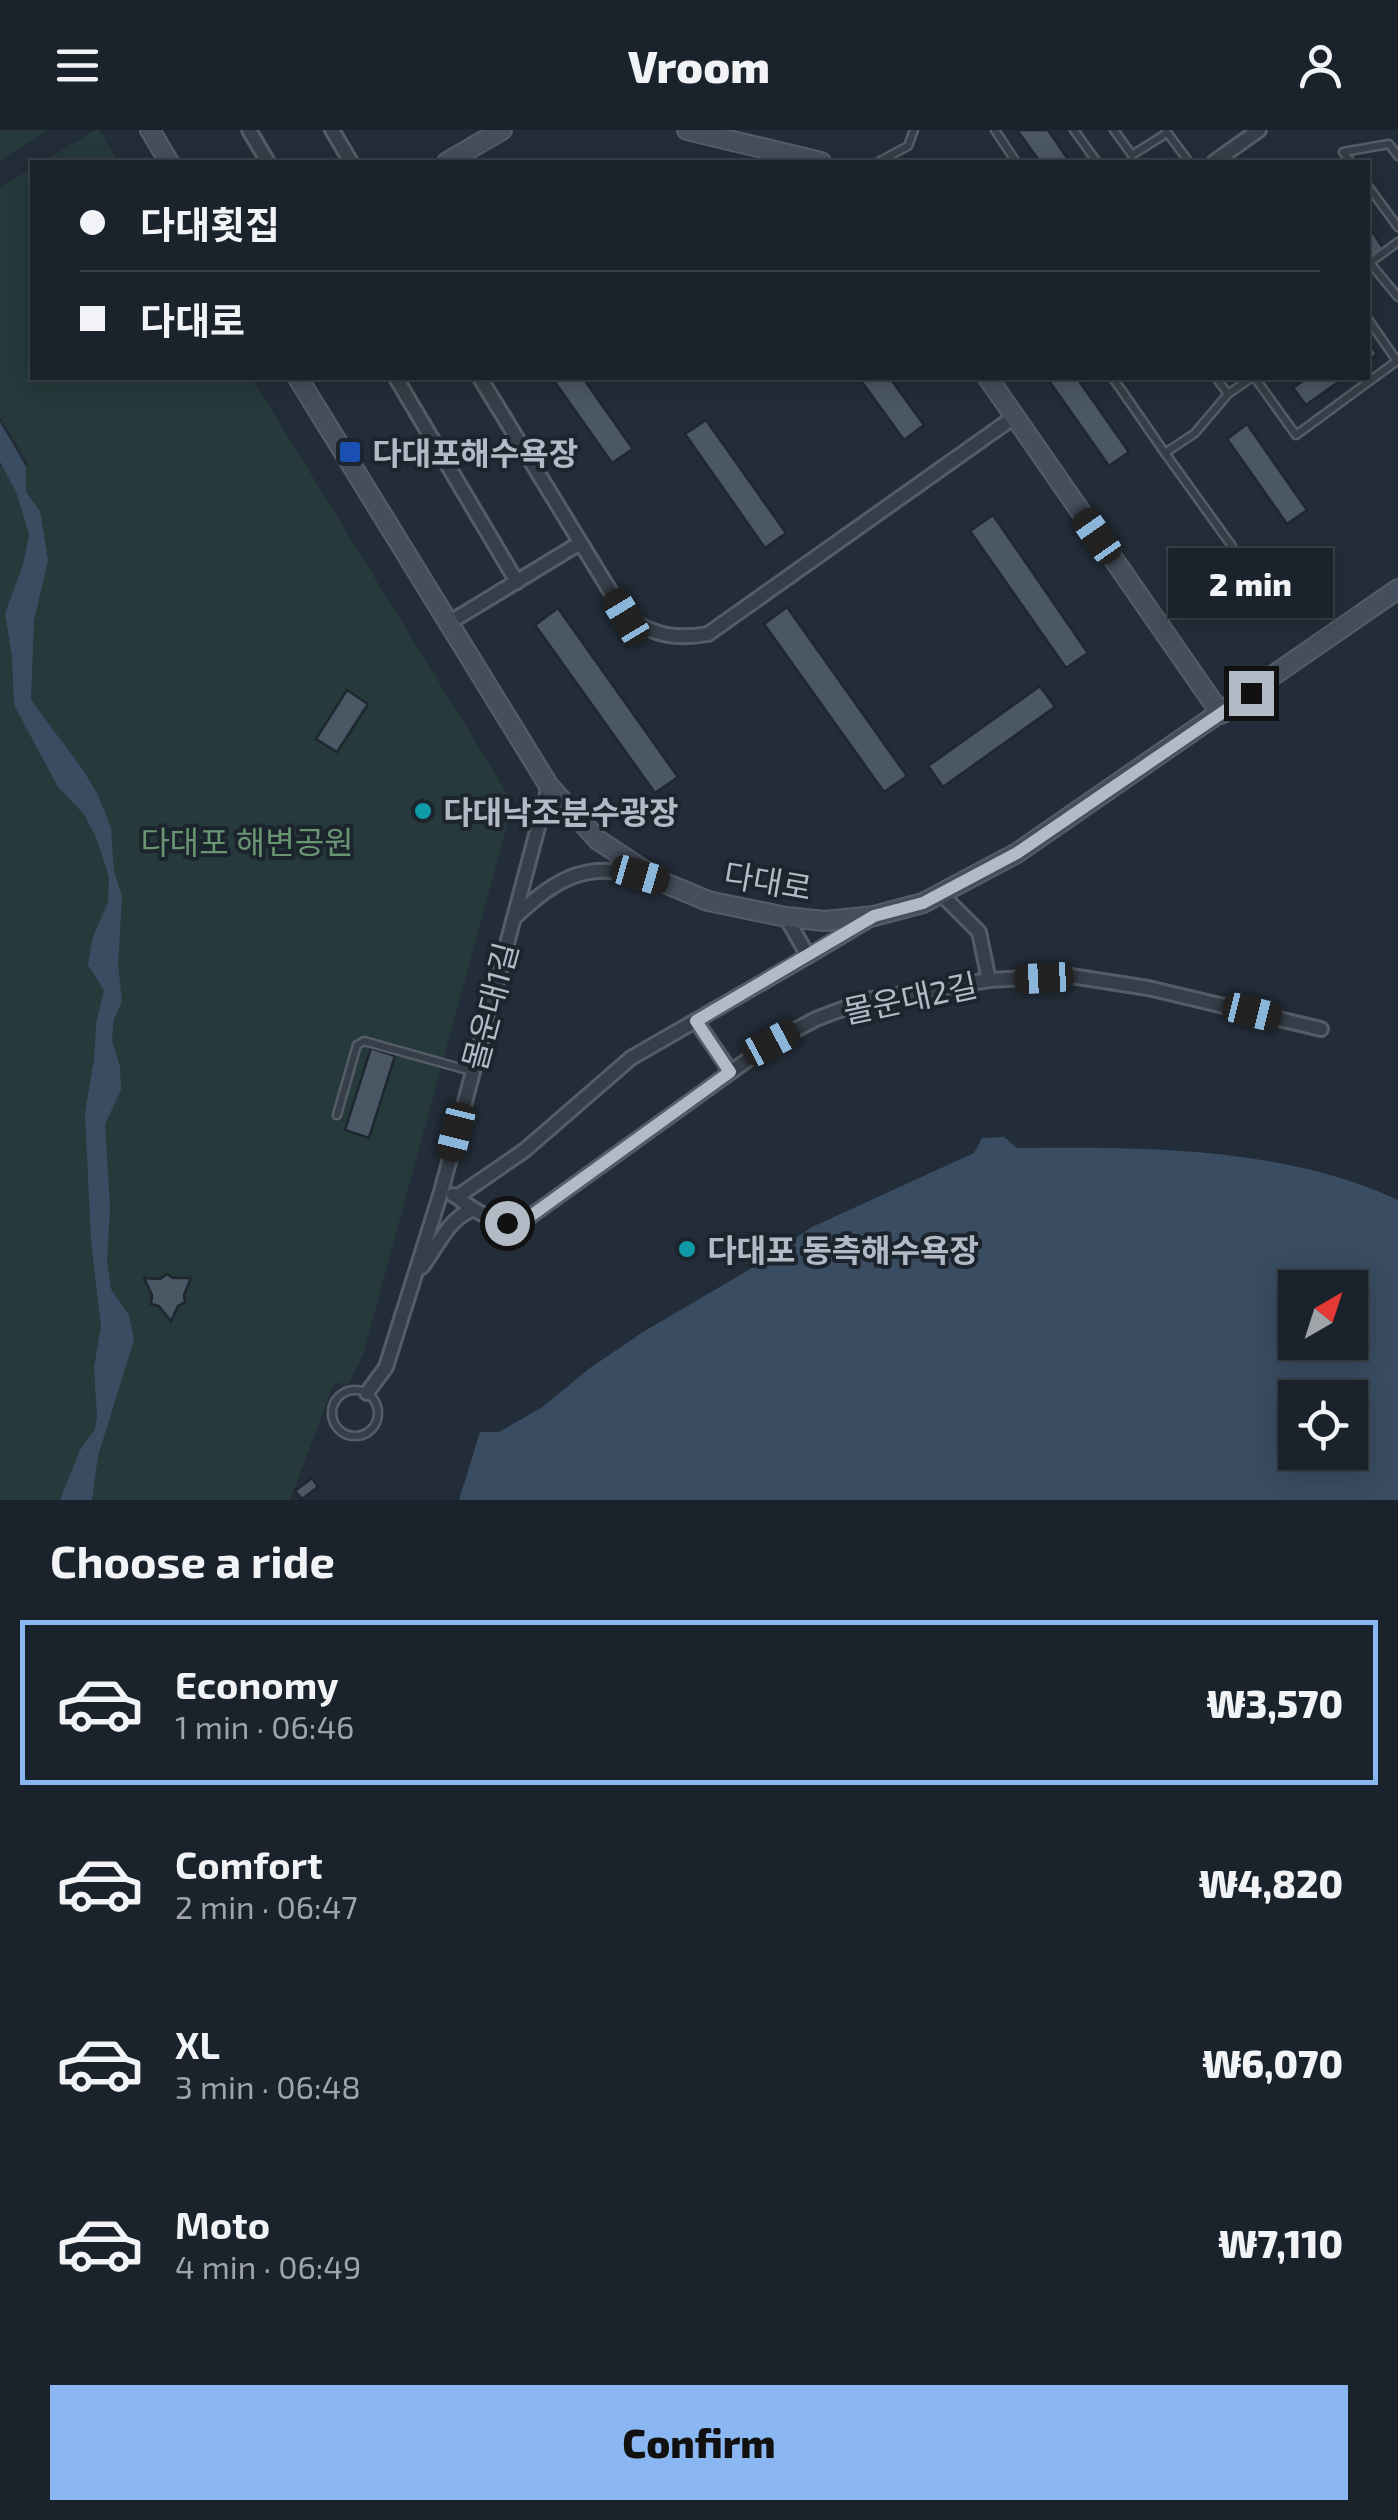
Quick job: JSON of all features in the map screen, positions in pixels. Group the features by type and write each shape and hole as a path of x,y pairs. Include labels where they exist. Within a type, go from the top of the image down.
{"main road":[{"path":"150,130 167,160"},
{"path":"450,160 502,130"},
{"path":"690,130 813,160"},
{"name":"다대로","path":"299,380 548,786 598,840 660,881 708,902 786,917 825,921 874,916 941,894 1017,853 1398,589"},
{"path":"989,380 1222,714"}],"street":[{"path":"249,130 267,160"},
{"path":"332,130 350,160"},
{"path":"1217,160 1259,130"},
{"path":"397,380 517,582"},
{"path":"481,380 626,617 652,634 683,638 708,634 1014,417"},
{"path":"447,624 580,543"},
{"name":"몰운대1길","path":"367,1393 386,1367 441,1192 548,786"},
{"path":"512,920 544,890 563,878 584,872 619,869 660,881"},
{"path":"941,894 979,932 989,980"},
{"path":"456,1196 525,1150 631,1058 874,916"},
{"path":"786,917 808,956"},
{"name":"몰운대2길","path":"472,1210 507,1223 521,1223 771,1043 816,1019 866,1000 989,980 1072,976 1200,1000 1321,1029"},
{"path":"696,1021 730,1072"},
{"path":"413,1279 453,1223 472,1210 456,1196 441,1192"}],"lane":[{"path":"882,160 908,146 914,130"},
{"path":"995,130 1015,160"},
{"path":"1074,130 1096,160"},
{"path":"1114,130 1132,155 1166,132 1187,160"},
{"path":"1349,160 1343,152 1389,144 1398,156"},
{"path":"1370,189 1398,227"},
{"path":"1370,263 1398,242"},
{"path":"1370,265 1398,297"},
{"path":"1255,380 1296,434 1397,361 1370,322"},
{"path":"1114,380 1232,546"},
{"path":"1218,380 1228,394"},
{"path":"1166,453 1195,433 1228,394 1250,380"},
{"path":"338,1115 357,1045 364,1042 472,1072"},
{"path":"352,1390 367,1393 377,1405 377,1420 368,1432 346,1434 333,1417 334,1402 352,1390"}],"green space":[{"path":"0,130 47,130 0,161"},
{"path":"99,130 118,160 45,160"},
{"name":"다대포 해변공원","path":"30,169 30,380 253,380 513,803 363,1355 348,1384 334,1383 290,1500 0,1500 0,466 29,465 0,417 0,188"}],"water":[{"path":"0,422 26,467 26,492 40,511 48,560 34,621 31,700 97,793 111,827 114,872 122,896 118,964 122,1001 114,1019 112,1040 120,1067 121,1090 105,1124 110,1208 107,1260 111,1289 129,1315 134,1340 98,1456 92,1500 60,1500 80,1450 95,1429 97,1417 94,1367 101,1326 91,1241 85,1113 104,990 88,965 93,936 108,903 109,877 84,814 58,787 14,705 5,613 23,565 29,534 16,492 0,462"},
{"path":"1004,1137 1017,1148 1211,1153 1307,1169 1398,1200 1398,1500 459,1500 480,1432 499,1432 541,1408 643,1332 747,1271 812,1227 974,1153 982,1138"}],"building":[{"path":"1017,130 1048,130 1069,160 1039,160"},
{"path":"1370,228 1385,251 1370,261"},
{"path":"553,380 584,380 633,449 612,463"},
{"path":"860,380 891,380 924,425 904,440"},
{"path":"1048,380 1078,380 1129,452 1109,466"},
{"path":"1304,380 1341,380 1306,405 1293,388"},
{"path":"706,420 786,533 765,548 685,434"},
{"path":"1247,424 1307,510 1287,524 1227,439"},
{"path":"993,515 1088,653 1066,668 970,531"},
{"path":"787,607 907,776 884,792 764,624"},
{"path":"558,608 678,777 655,793 535,625"},
{"path":"1040,686 1055,707 943,787 928,766"},
{"path":"347,690 368,704 337,752 316,739"},
{"path":"371,1048 395,1056 369,1138 345,1130"},
{"path":"167,1274 191,1278 185,1302 178,1306 171,1321 159,1306 151,1304 152,1295 144,1278 160,1279"},
{"path":"312,1478 318,1487 302,1499 295,1491"}],"place":[{"name":"다대포해수욕장","path":"350,452"},
{"name":"다대낙조분수광장","path":"423,811"},
{"name":"다대포 동측해수욕장","path":"687,1249"}],"route":[{"path":"507,1223 521,1223 730,1072 696,1021 874,916 923,903 1017,853 1251,693"}]}
